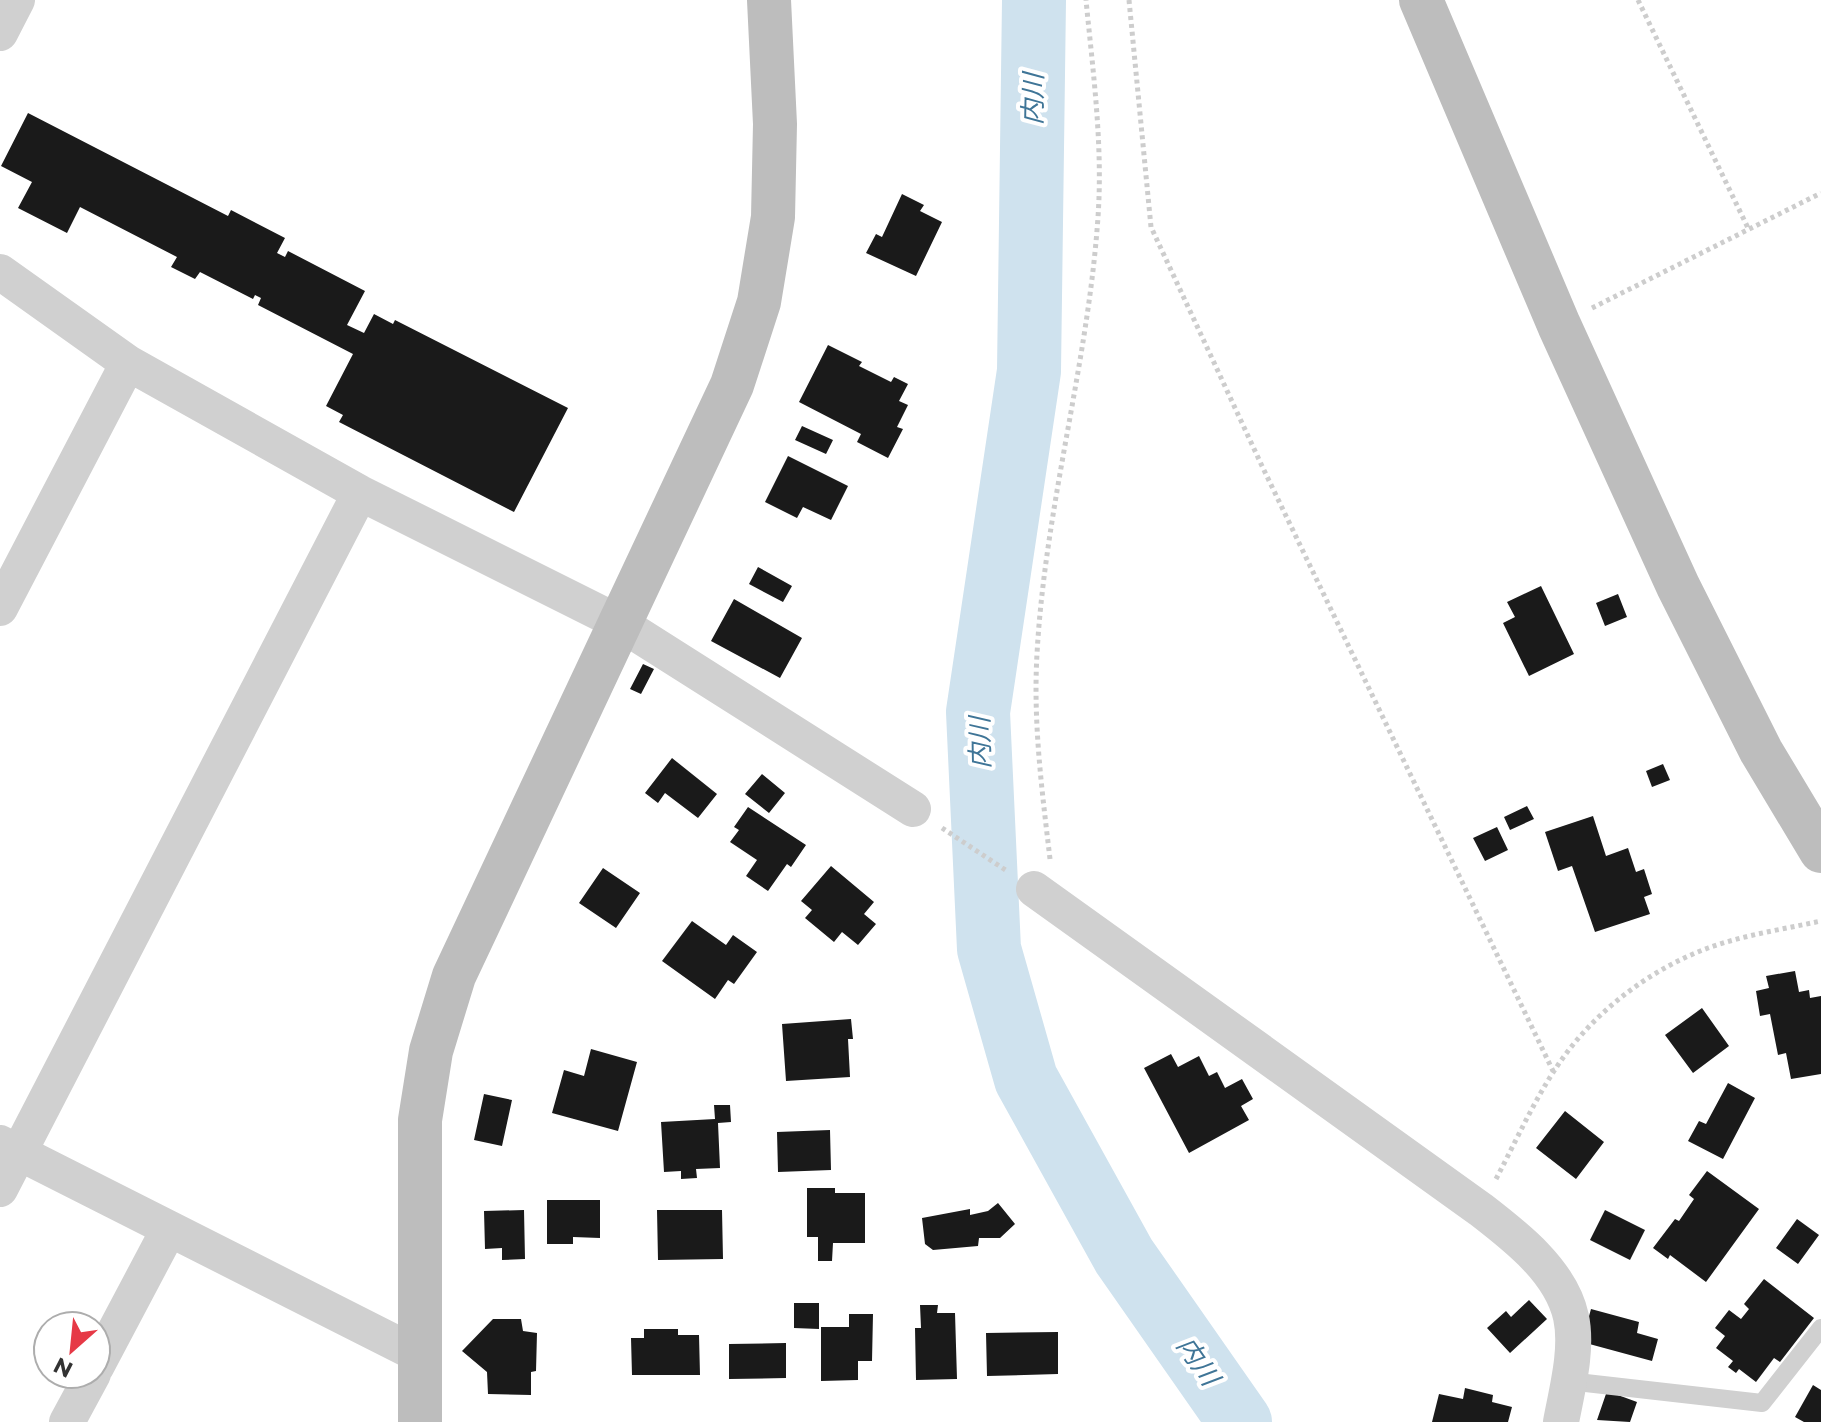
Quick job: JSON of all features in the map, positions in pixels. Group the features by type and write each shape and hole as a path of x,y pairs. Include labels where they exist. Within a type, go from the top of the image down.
{"street":[{"path":"0,33 17,0"},
{"path":"420,1422 420,1120 431,1051 454,976 732,385 759,302 773,217 775,124 769,0"},
{"path":"1421,0 1559,325 1678,586 1761,751 1821,851"},
{"path":"0,272 128,363 360,493 618,622 913,809"},
{"path":"0,608 128,363"},
{"path":"0,1189 10,1148 360,493"},
{"path":"1044,896 1480,1209 1513,1234 1540,1261 1559,1289 1571,1317 1572,1352 1561,1422"},
{"path":"10,1148 419,1355"},
{"path":"112,1337 169,1229"},
{"path":"67,1422 84,1390"}],"lane":[{"path":"1568,1381 1762,1403 1821,1328"}],"path":[{"path":"1044,896 1037,655 1052,517 1079,367 1098,216 1097,119 1086,0"},
{"path":"1129,0 1151,227 1553,1071"},
{"path":"1638,0 1748,228"},
{"path":"1559,325 1821,193"},
{"path":"913,809 1044,896"},
{"path":"1480,1209 1553,1071 1582,1032 1620,997 1708,948 1821,921"}],"building":[{"path":"28,113 228,216 231,210 285,238 277,253 285,257 288,251 365,291 347,325 364,333 374,314 393,324 395,320 568,408 514,512 339,422 343,415 326,406 353,354 258,305 261,298 255,295 253,299 200,272 195,279 171,267 177,257 80,207 67,233 18,208 32,182 1,166"},
{"path":"902,194 924,205 920,211 942,222 916,276 866,253 876,234 882,237"},
{"path":"828,345 862,362 859,366 891,382 894,377 908,384 899,401 908,405 897,427 903,429 888,458 857,442 861,434 799,402"},
{"path":"802,426 833,440 826,454 795,440"},
{"path":"788,456 848,486 831,520 803,507 797,518 765,502"},
{"path":"758,567 792,586 783,602 749,584"},
{"path":"1541,586 1574,654 1529,676 1503,623 1515,617 1507,602"},
{"path":"1618,594 1627,617 1605,626 1596,603"},
{"path":"734,599 802,638 780,678 711,641"},
{"path":"643,664 654,669 641,694 630,689"},
{"path":"672,758 717,794 698,818 665,793 658,803 645,793"},
{"path":"1663,764 1670,780 1652,787 1646,771"},
{"path":"762,774 785,793 769,813 745,794"},
{"path":"1527,806 1534,819 1510,830 1504,817"},
{"path":"748,807 806,845 791,867 787,864 768,891 746,876 757,860 730,842 739,830 734,827"},
{"path":"1593,816 1606,856 1628,848 1636,872 1644,869 1652,894 1644,897 1650,914 1595,932 1572,866 1558,871 1545,832"},
{"path":"1497,827 1508,850 1485,861 1473,838"},
{"path":"831,866 874,902 864,914 876,924 858,945 842,932 834,942 805,918 812,910 801,901"},
{"path":"603,868 640,893 616,928 579,903"},
{"path":"692,921 726,945 733,935 757,952 734,984 728,980 715,999 662,961"},
{"path":"1795,971 1799,992 1809,990 1810,998 1821,996 1821,1074 1791,1079 1786,1053 1778,1055 1770,1014 1760,1016 1756,991 1769,988 1766,976"},
{"path":"1702,1008 1729,1046 1693,1073 1665,1035"},
{"path":"851,1019 853,1039 848,1039 850,1077 786,1081 782,1024"},
{"path":"591,1049 637,1062 618,1131 552,1113 564,1070 584,1076"},
{"path":"1171,1054 1178,1067 1199,1056 1209,1076 1217,1072 1225,1088 1242,1079 1253,1099 1241,1106 1249,1120 1189,1153 1144,1068"},
{"path":"1728,1083 1755,1098 1723,1159 1688,1141 1699,1121 1706,1124"},
{"path":"484,1094 512,1100 502,1146 474,1140"},
{"path":"714,1105 730,1105 731,1122 718,1123 720,1168 696,1169 697,1178 681,1179 681,1171 664,1172 661,1122 715,1119"},
{"path":"1565,1111 1604,1142 1576,1179 1536,1148"},
{"path":"830,1130 831,1170 778,1172 777,1132"},
{"path":"1707,1171 1759,1209 1706,1282 1670,1255 1668,1259 1653,1248 1675,1219 1679,1221 1694,1199 1689,1195"},
{"path":"807,1188 835,1188 835,1193 865,1193 865,1243 833,1243 832,1261 818,1261 818,1237 807,1237"},
{"path":"547,1200 600,1200 600,1238 573,1237 573,1244 547,1244"},
{"path":"998,1203 1015,1224 1000,1238 979,1238 978,1246 933,1250 925,1244 922,1218 970,1209 970,1215 988,1211"},
{"path":"524,1210 525,1259 502,1260 502,1248 485,1249 484,1211"},
{"path":"657,1210 722,1210 723,1259 658,1260"},
{"path":"1605,1210 1645,1230 1630,1260 1590,1240"},
{"path":"1797,1219 1819,1235 1798,1264 1776,1248"},
{"path":"1764,1279 1814,1318 1780,1362 1774,1358 1756,1382 1739,1369 1736,1373 1728,1367 1733,1361 1716,1348 1725,1336 1715,1328 1729,1310 1741,1319 1749,1309 1744,1304"},
{"path":"1529,1300 1547,1319 1510,1353 1487,1328 1506,1311 1511,1317"},
{"path":"794,1303 819,1303 819,1329 794,1328"},
{"path":"920,1305 938,1305 937,1313 955,1313 957,1379 916,1380 915,1328 921,1328"},
{"path":"1591,1309 1639,1322 1637,1333 1658,1339 1652,1361 1582,1342"},
{"path":"849,1314 873,1314 872,1361 858,1361 858,1380 821,1381 821,1327 849,1327"},
{"path":"493,1319 521,1319 523,1331 537,1333 536,1371 531,1372 531,1395 488,1394 487,1372 462,1351"},
{"path":"644,1329 678,1329 678,1335 699,1335 700,1375 632,1375 631,1338 644,1338"},
{"path":"1058,1332 1058,1374 987,1376 986,1333"},
{"path":"786,1343 786,1378 729,1379 729,1344"},
{"path":"1813,1385 1821,1390 1821,1422 1804,1422 1795,1417"},
{"path":"1465,1388 1493,1395 1492,1402 1512,1407 1508,1422 1432,1422 1439,1394 1463,1399"},
{"path":"1607,1391 1637,1402 1630,1422 1597,1420"}],"waterway":[{"name":"内川","path":"1034,0 1029,371 978,712 989,949 1026,1079 1124,1256 1240,1422"}]}
